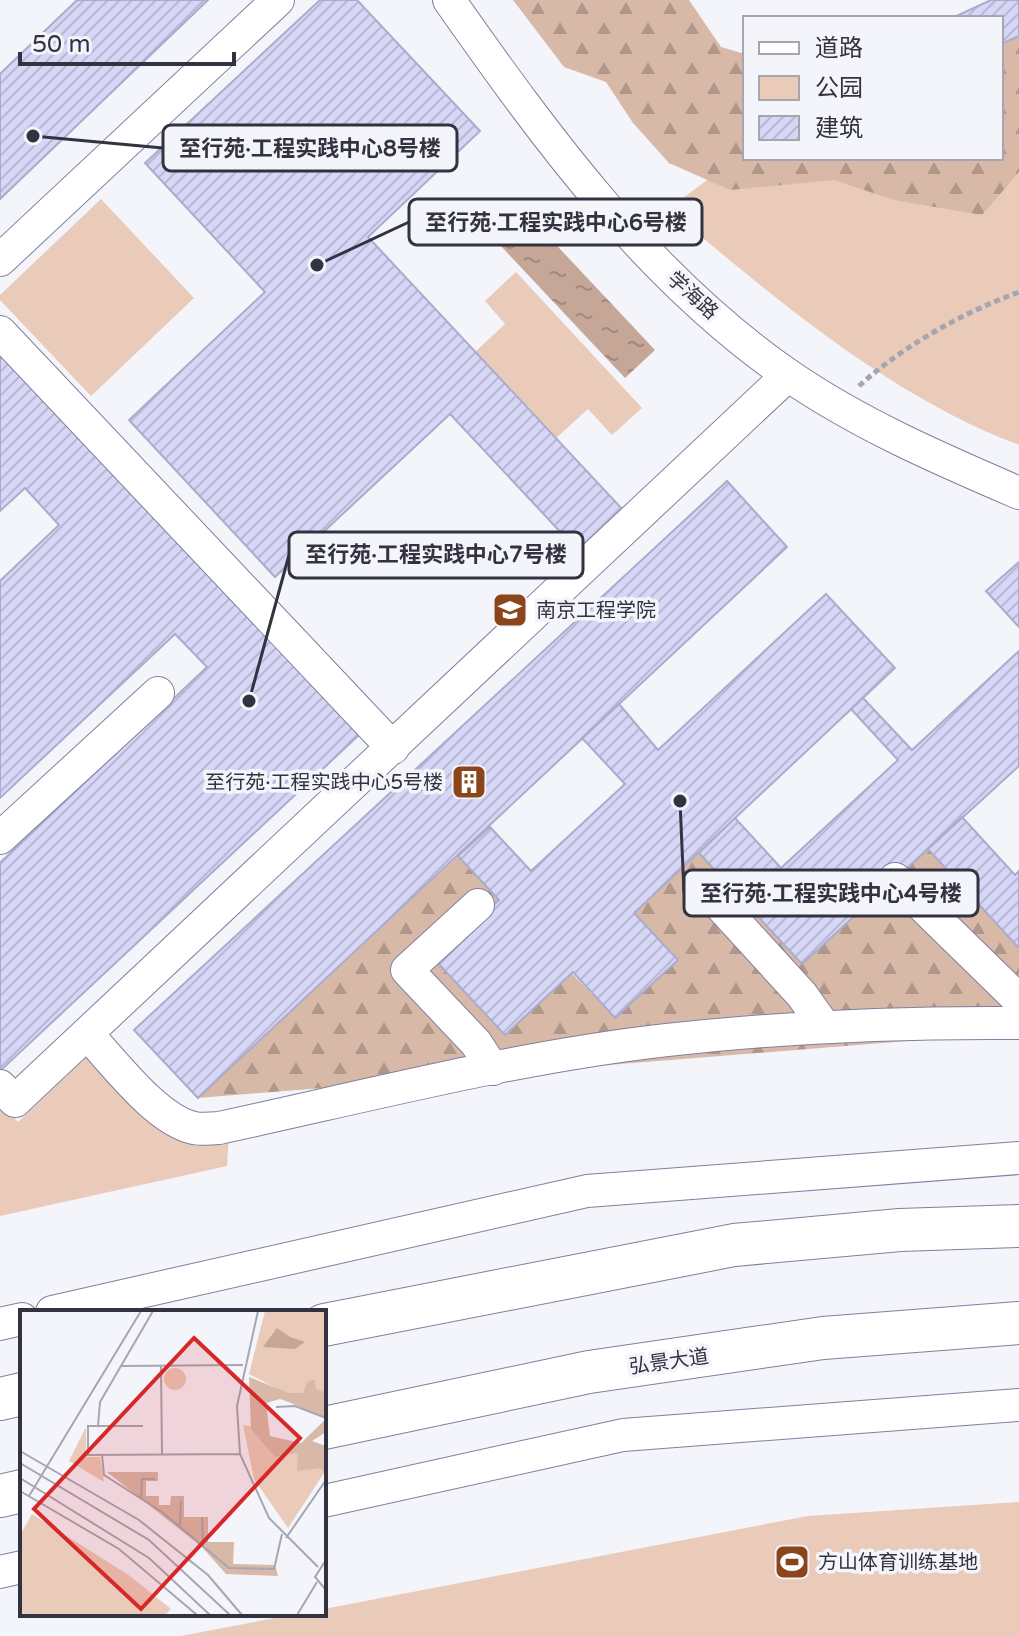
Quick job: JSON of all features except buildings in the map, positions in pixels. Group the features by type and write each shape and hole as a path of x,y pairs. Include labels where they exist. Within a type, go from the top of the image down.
{"main road":[{"path":"326,1325 734,1245 900,1230 1019,1226"},
{"name":"弘景大道","path":"326,1428 589,1372 823,1338 1019,1323"},
{"path":"0,1399 20,1394"},
{"path":"0,1496 20,1491"}],"street":[{"path":"0,260 278,0"},
{"name":"学海路","path":"449,0 546,136 616,221 678,283 788,375 837,406 941,460 1019,493"},
{"path":"0,332 393,748"},
{"path":"0,1086 15,1101 788,375"},
{"path":"0,838 158,693"},
{"path":"895,879 1019,1000"},
{"path":"708,892 802,995 824,1026"},
{"path":"478,905 407,970 476,1043 493,1069"},
{"path":"87,1034 154,1105 179,1123 195,1129 219,1128 493,1069 665,1040 824,1026 1019,1023"},
{"path":"61,1310 587,1191 1019,1158"},
{"path":"0,1324 20,1319"},
{"path":"326,1501 623,1435 1019,1405"},
{"path":"0,1572 20,1567"}],"path":[{"path":"837,406 884,363 954,322 1019,292"}],"green space":[{"path":"513,0 689,0 721,47 743,53 743,160 1003,160 1003,43 1019,36 1019,172 982,215 894,200 834,180 730,190 669,163 633,123 606,82 564,67"},
{"path":"1019,143 1019,445 970,424 878,372 791,310 668,209 738,157 951,194 996,160 1003,160 1003,155"},
{"path":"101,199 194,298 91,396 0,300 0,295"},
{"path":"516,272 642,408 612,435 588,409 555,439 475,352 505,324 485,301"},
{"path":"928,849 1019,948 1019,1032 198,1098 458,856 615,1018 677,960 634,913 699,853 802,964"},
{"path":"89,1055 229,1135 227,1166 0,1216 0,1103 18,1122"},
{"name":"方山体育训练基地","path":"1019,1502 1019,1636 181,1636 286,1616 326,1616 326,1609 808,1516"}],"water":[{"path":"529,216 655,350 625,378 499,244"}],"place":[{"name":"至行苑·工程实践中心8号楼","path":"33,136"},
{"name":"至行苑·工程实践中心6号楼","path":"317,265"},
{"name":"南京工程学院","path":"510,610"},
{"name":"至行苑·工程实践中心7号楼","path":"249,701"},
{"name":"至行苑·工程实践中心5号楼","path":"469,782"},
{"name":"至行苑·工程实践中心4号楼","path":"680,801"},
{"name":"方山体育训练基地","path":"792,1562"}]}
